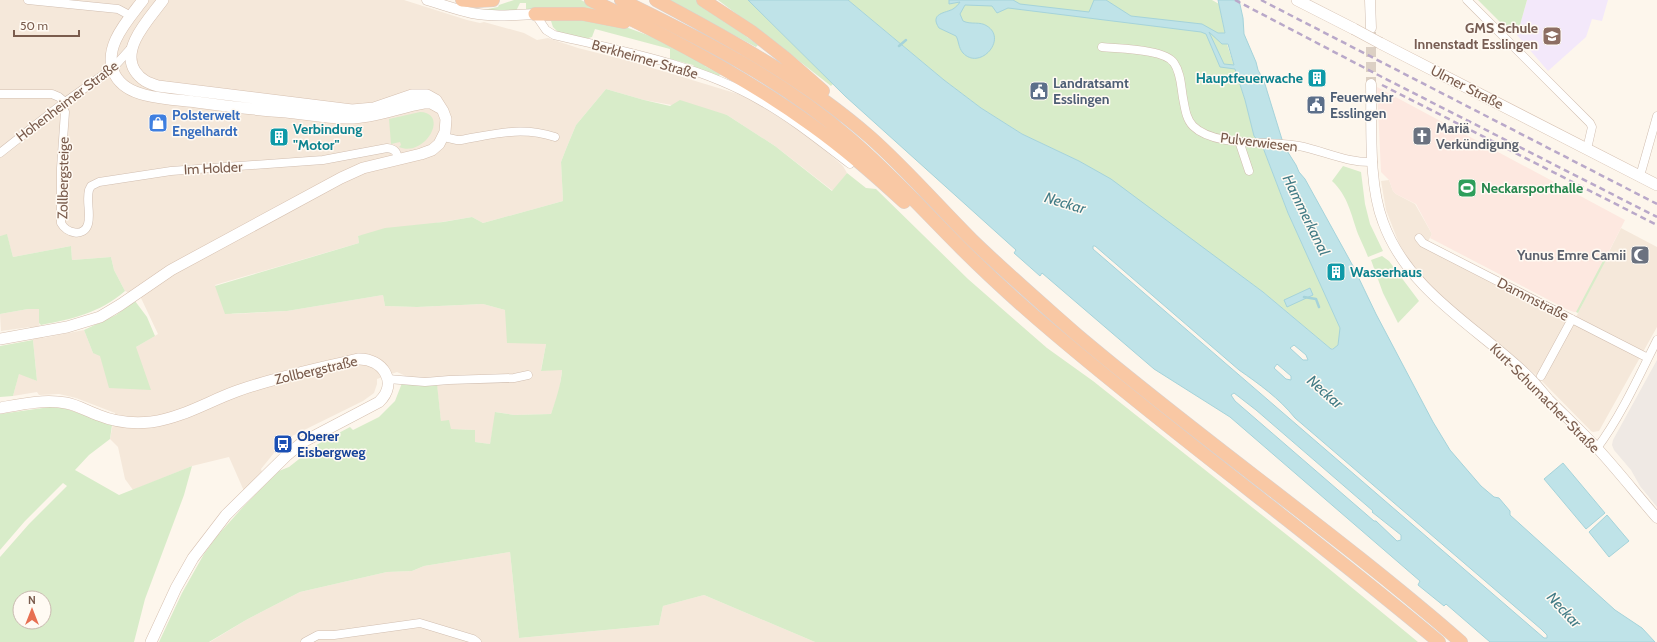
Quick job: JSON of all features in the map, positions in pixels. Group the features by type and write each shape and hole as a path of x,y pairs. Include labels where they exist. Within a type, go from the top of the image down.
{"highway":[{"path":"462,0 493,0"},
{"path":"591,0 648,28 742,79 813,126 886,185 949,246 992,278"},
{"path":"621,0 717,49 767,78 809,106 849,137 992,278 1030,312 1100,371 1338,559 1439,642"},
{"path":"656,0 744,48 792,78 870,137"},
{"path":"703,0 752,32 784,57 850,115 974,241 1072,330 1129,377 1382,577 1461,642"},
{"path":"535,14 589,14 648,28"}],"main road":[{"path":"143,0 118,36 113,46 111,58 115,75 124,86 144,95 237,108 345,118 357,118 424,103 431,103 442,110"},
{"path":"0,339 68,327 100,317 164,274 320,188 363,168 432,150 444,137 446,124 442,110 433,98 423,94 412,95 374,108 357,110 158,86 146,82 135,71 131,60 132,47 139,34 163,0"},
{"name":"Ulmer Straße","path":"1297,0 1657,185"},
{"name":"Zollbergstraße","path":"0,408 42,402 57,402 74,405 99,416 117,421 132,423 151,422 174,416 268,381 358,359 376,362 383,368 388,379"},
{"path":"151,642 186,570 199,548 222,519 257,483 298,446 313,436 379,402 386,392 388,379"}],"street":[{"path":"28,0 118,9 131,16"},
{"path":"427,0 462,11 481,14 535,14"},
{"path":"1370,0 1371,28"},
{"path":"1467,0 1590,123 1592,127 1587,149"},
{"name":"Berkheimer Straße","path":"535,14 546,30 554,35 672,64 720,82 755,98 795,122 850,164"},
{"name":"Hohenheimer Straße","path":"0,153 63,104 113,68 132,47"},
{"name":"Pulverwiesen","path":"1102,47 1156,53 1167,56 1174,62 1176,67 1187,116 1192,126 1209,135 1239,141 1291,145 1358,162 1373,162"},
{"name":"Kurt-Schumacher-Straße","path":"1371,84 1373,162 1376,192 1383,223 1391,240 1409,268 1435,296 1506,355 1530,378 1597,448 1657,518"},
{"path":"0,94 52,94 59,97 63,104"},
{"name":"Zollbergsteige","path":"63,104 65,112 61,168 61,220 64,228"},
{"path":"1640,176 1657,116"},
{"path":"444,137 461,140 493,133 521,131 536,132 555,137"},
{"path":"1239,141 1249,171"},
{"name":"Im Holder","path":"64,228 74,233 81,232 87,228 89,221 89,190 91,186 98,182 171,171 322,160 387,148 395,150 398,159"},
{"name":"Dammstraße","path":"1419,238 1423,243 1648,358"},
{"path":"1541,376 1572,319"},
{"path":"1597,448 1657,340"},
{"path":"388,379 425,382 514,378 528,375"},
{"path":"305,642 318,635 334,635 421,623 473,639 477,642"}],"shaded area":[{"path":"0,0 404,0 467,20 480,23 484,22 524,33 537,40 548,38 738,94 756,102 810,137 843,166 847,173 833,191 775,146 727,115 644,100 606,89 576,125 561,162 563,201 483,223 472,217 358,236 359,243 215,285 232,314 287,311 383,295 385,306 417,307 483,304 505,310 546,344 541,370 562,370 559,392 551,414 514,415 496,412 490,444 475,442 475,430 450,429 441,421 436,378 410,378 397,372 377,379 374,393 363,401 288,438 261,469 262,472 244,491 229,457 192,466 133,490 125,479 118,447 110,439 115,413 76,398 59,394 39,395 37,392 13,396 19,373 37,381 33,340 30,327 1,331 0,314 28,309 39,309 39,323 43,338 84,330 93,353 136,347 158,334 141,298 125,291 114,270 111,257 72,260 71,246 13,257 7,235 0,236"},
{"name":"GMS Schule Innenstadt Esslingen","path":"1527,0 1608,0 1602,21 1592,19 1586,37 1548,71 1517,35"},
{"path":"1377,87 1625,220 1578,312 1566,309 1430,238 1432,234 1416,204 1396,194 1393,191 1389,180 1381,172"},
{"path":"1389,180 1393,191 1396,194 1415,204 1432,234 1425,247 1572,325 1621,228 1657,247 1657,327 1599,431 1591,431 1535,374 1433,290 1412,265 1400,246 1386,210 1381,181"},
{"path":"1657,360 1657,507 1640,486 1631,470 1614,450 1612,445 1613,440"},
{"path":"510,552 519,638 659,625 663,606 704,595 815,642 210,642 246,620 300,592 387,572 412,571 424,566"}],"green space":[{"path":"514,0 581,0 604,12 528,10 526,9 526,3 520,3 516,11 483,10 498,7 499,5"},
{"path":"668,0 696,0 758,45 756,47"},
{"path":"718,0 748,0 833,84 831,86"},
{"path":"848,0 1212,0 1219,4 1227,44 1245,100 1254,136 1262,145 1288,213 1340,328 1340,339 1337,347 1331,349 1263,292 1111,180 1079,161 1022,134 981,108 944,80"},
{"path":"1478,0 1527,0 1518,32 1501,23"},
{"path":"556,17 623,26 658,39 705,64 705,66 720,74 719,77 697,70 693,65 670,59 670,49 595,29 592,37 585,39 558,32 553,27 551,21"},
{"path":"606,89 670,106 680,100 727,115 775,146 832,191 847,173 866,188 876,189 968,279 1047,348 1093,381 1311,554 1418,642 815,642 704,595 663,606 659,625 519,638 510,552 424,566 412,571 387,572 300,592 246,620 209,642 159,642 182,593 204,554 217,536 244,506 279,471 289,467 318,444 350,427 353,430 379,417 395,401 402,383 437,384 441,421 449,420 451,429 475,430 475,442 490,444 495,412 514,415 551,414 558,392 562,370 541,371 546,344 507,343 505,310 483,304 417,307 385,306 383,295 287,311 225,314 215,286 359,243 358,236 385,228 443,222 472,217 483,223 563,201 561,162 576,125"},
{"path":"420,112 429,114 433,119 433,126 425,141 409,149 399,147 401,145 400,142 391,144 389,119"},
{"path":"1343,166 1361,172 1365,204 1370,224 1383,251 1368,257 1345,199 1332,181"},
{"path":"7,234 13,257 71,246 72,260 111,257 114,270 125,291 106,305 96,310 64,320 41,325 39,323 39,309 28,309 0,314 0,236"},
{"path":"1382,256 1389,261 1419,301 1398,323 1383,293 1371,260"},
{"path":"1604,259 1606,260 1578,313 1576,312"},
{"path":"135,301 147,317 155,336 136,347 151,390 109,388 100,356 93,353 84,330 116,315"},
{"path":"33,340 37,381 19,374 13,396 0,397 0,346"},
{"path":"50,407 64,408 112,425 110,439 89,455 75,470 119,495 192,466 184,495 145,599 134,642 0,642 0,557 29,524 67,486 63,483 25,521 0,550 0,414"}],"water":[{"path":"748,0 848,0 944,80 981,108 1022,134 1079,161 1111,179 1263,292 1331,349 1333,349 1338,345 1340,328 1288,213 1262,145 1254,136 1235,69 1220,67 1206,34 1201,32 1008,8 997,13 992,6 965,5 960,14 963,21 987,26 993,32 994,38 993,45 984,56 970,58 960,49 956,36 939,28 936,23 937,16 953,9 960,2 949,4 949,0 1013,0 1020,4 1089,12 1094,0 1106,0 1131,16 1202,24 1218,33 1225,33 1218,0 1239,0 1243,18 1244,34 1258,70 1264,81 1284,146 1299,172 1305,179 1353,266 1376,314 1433,422 1450,450 1481,486 1494,497 1499,498 1510,511 1510,515 1615,610 1642,628 1655,642 1490,642 1446,604 1444,606 1418,585 1420,581 1230,417 1154,369 1042,273 1040,276 1014,253 1016,250 845,96","holes":["1209,32 1222,44 1228,44 1234,65 1224,64","1093,246 1095,246 1239,370 1276,398 1295,418 1541,629 1547,635 1547,638 1544,638 1093,249","1294,345 1306,355 1308,360 1303,360 1290,348","1277,364 1291,376 1291,380 1286,379 1274,368","1234,393 1256,410 1373,511 1372,512 1401,535 1401,540 1397,541 1376,521 1374,521 1235,401 1231,395"]},
{"path":"1310,288 1313,295 1287,307 1284,300"},
{"path":"1563,463 1605,513 1586,529 1544,479"},
{"path":"1607,515 1629,541 1609,557 1589,532"}],"waterway":[{"path":"899,46 906,40"},
{"path":"1304,297 1316,299 1319,307"}],"tunnel":[{"path":"1371,32 1371,84"}],"railway":[{"path":"1235,0 1382,77 1657,217"},
{"path":"1261,0 1657,204"},
{"path":"1382,85 1657,225"}],"place":[{"name":"GMS Schule Innenstadt Esslingen","path":"1552,36"},
{"name":"Hauptfeuerwache","path":"1317,78"},
{"name":"Landratsamt Esslingen","path":"1039,91"},
{"name":"Feuerwehr Esslingen","path":"1316,105"},
{"name":"Polsterwelt Engelhardt","path":"158,123"},
{"name":"Mariä Verkündigung","path":"1422,136"},
{"name":"Verbindung \"Motor\"","path":"279,137"},
{"name":"Neckarsporthalle","path":"1467,188"},
{"name":"Yunus Emre Camii","path":"1640,255"},
{"name":"Wasserhaus","path":"1336,272"},
{"name":"Oberer Eisbergweg","path":"283,444"}],"water label":[{"name":"Neckar","path":"1065,203"},
{"name":"Hammerkanal","path":"1306,215"},
{"name":"Neckar","path":"1325,392"},
{"name":"Neckar","path":"1564,610"}]}
